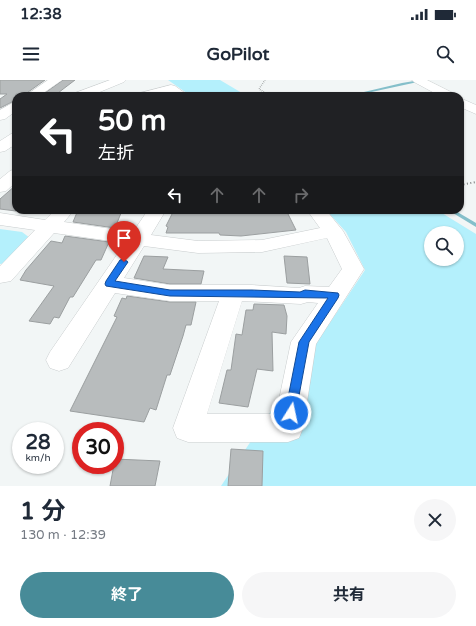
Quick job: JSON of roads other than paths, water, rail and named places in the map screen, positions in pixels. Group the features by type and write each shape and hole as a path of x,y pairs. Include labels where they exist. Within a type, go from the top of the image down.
{"street":[{"path":"37,92 56,80"},
{"path":"89,92 120,80"},
{"path":"421,82 441,92"},
{"path":"158,92 171,88 177,92"},
{"path":"464,104 476,110"},
{"path":"0,116 9,107"},
{"path":"0,148 12,140"},
{"path":"0,187 12,177"},
{"path":"1,277 61,214"},
{"path":"59,360 154,214"},
{"path":"233,294 188,428 288,428 304,342 353,269 333,231 319,214"},
{"path":"0,218 184,246 235,247 272,244 333,231"},
{"path":"109,284 170,293 335,295"}],"waterway":[{"path":"367,92 425,80"},
{"path":"457,214 476,225"}]}
